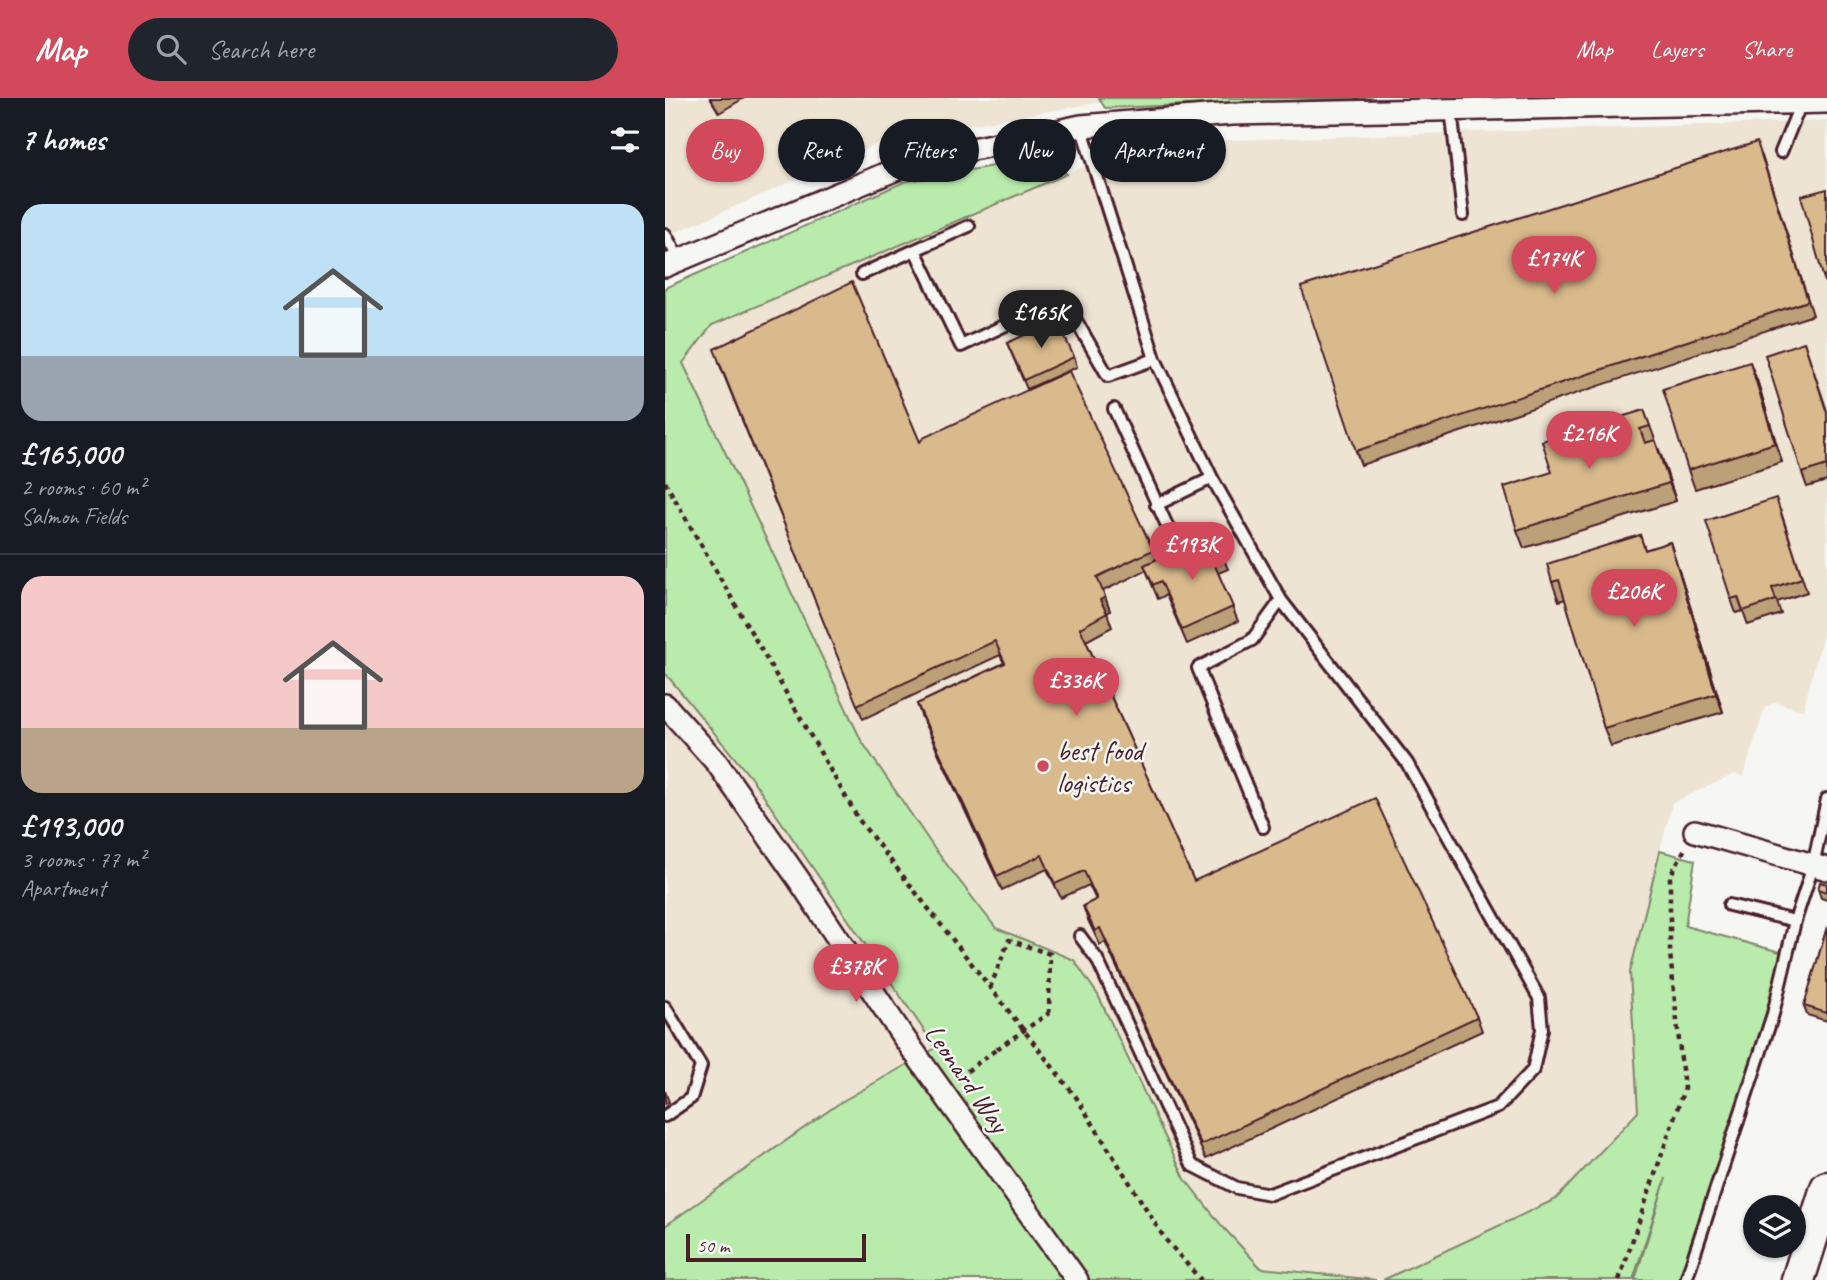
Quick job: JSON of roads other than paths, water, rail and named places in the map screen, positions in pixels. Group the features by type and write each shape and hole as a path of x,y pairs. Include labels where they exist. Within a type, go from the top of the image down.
{"main road":[{"path":"1798,1280 1827,1188"}],"street":[{"path":"672,263 916,161 1081,126 1232,114 1451,109 1624,101 1818,102"},
{"name":"Leonard Way","path":"665,705 717,763 941,1090 1077,1280"},
{"path":"1695,831 1820,868"}],"lane":[{"path":"1780,152 1818,102"},
{"path":"1451,109 1463,215"},
{"path":"1080,936 1097,959 1192,1165 1237,1188 1270,1194 1498,1107 1533,1070 1542,1029 1539,998 1407,763 1281,600 1212,478 1155,359 1081,126"},
{"path":"862,274 969,226"},
{"path":"665,234 672,263"},
{"path":"915,250 961,346 1063,298 1108,376 1155,359"},
{"path":"1114,409 1174,541"},
{"path":"1156,505 1212,478"},
{"path":"1263,827 1198,668 1252,640 1281,600"},
{"path":"1686,1280 1773,1014 1795,921 1820,868 1827,799"},
{"path":"1730,905 1795,921"},
{"path":"665,1007 701,1066 691,1098 665,1116"}],"place":[{"name":"best food logistics","path":"1043,766"}]}
